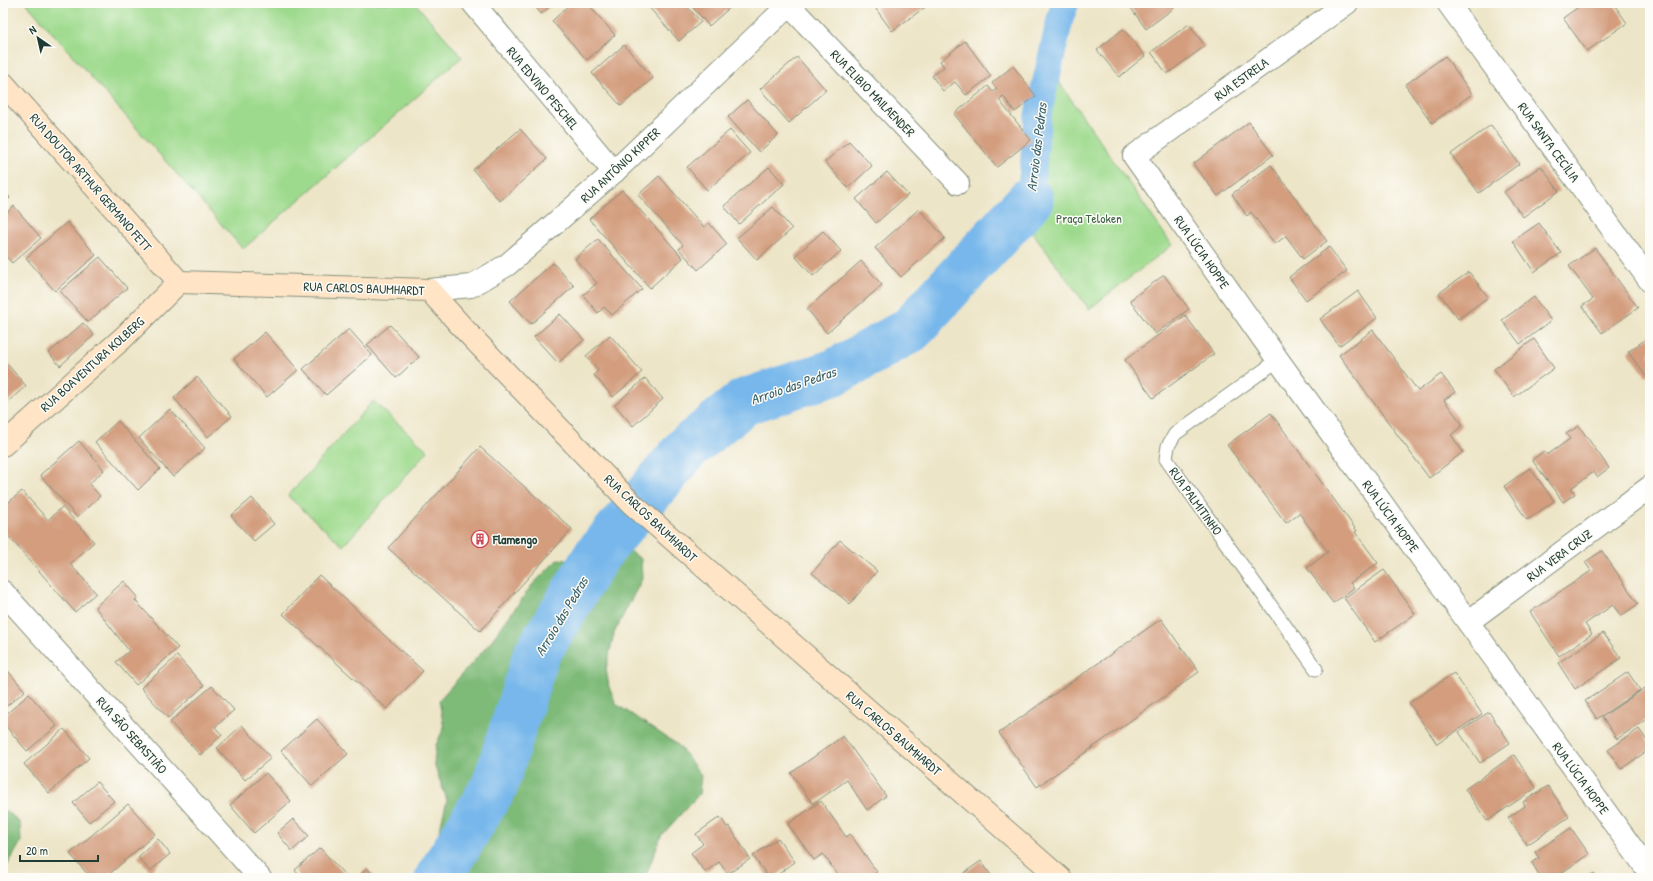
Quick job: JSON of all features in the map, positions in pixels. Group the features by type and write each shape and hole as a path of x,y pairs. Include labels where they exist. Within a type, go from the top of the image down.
{"main road":[{"name":"RUA DOUTOR ARTHUR GERMANO FETT","path":"3,83 179,282"},
{"name":"RUA CARLOS BAUMHARDT","path":"179,282 429,290 469,334 631,503 1060,878"},
{"name":"RUA BOAVENTURA KOLBERG","path":"3,445 124,337 179,282"}],"street":[{"name":"RUA EDVINO PESCHEL","path":"473,3 614,172"},
{"name":"RUA ESTRELA","path":"1134,156 1347,3"},
{"name":"RUA SANTA CECÍLIA","path":"1448,3 1650,281"},
{"name":"RUA ANTÔNIO KIPPER","path":"429,290 471,286 507,265 614,172 789,4"},
{"name":"RUA ELIBIO MAILAENDER","path":"789,4 958,183"},
{"name":"RUA LÚCIA HOPPE","path":"1134,156 1278,360 1650,873"},
{"name":"RUA VERA CRUZ","path":"1468,622 1650,487"},
{"name":"RUA SÃO SEBASTIÃO","path":"3,592 260,878"}],"lane":[{"name":"RUA PALMITINHO","path":"1278,360 1175,434 1168,446 1166,459 1316,669"}],"green space":[{"path":"26,3 415,3 462,57 243,249"},
{"name":"Praça Teloken","path":"1054,75 1172,245 1089,309 1025,222 1035,200"},
{"path":"373,401 428,451 343,546 288,496"},
{"path":"627,549 641,559 642,579 614,633 606,669 609,687 616,704 678,745 701,775 699,794 661,836 645,878 420,878 433,856 447,800 434,764 436,745 444,728 439,700 489,644 532,585 558,559 577,561 593,569"},
{"path":"3,811 7,811 20,823 21,842 3,873"}],"building":[{"path":"532,3 554,3 541,14"},
{"path":"571,3 587,3 615,35 587,60 552,21"},
{"path":"645,3 684,3 701,22 679,41"},
{"path":"689,3 735,3 709,26"},
{"path":"883,3 931,3 892,31 876,9"},
{"path":"1170,3 1174,8 1146,29 1128,4"},
{"path":"1584,3 1613,3 1627,23 1587,51 1563,18"},
{"path":"1189,24 1205,46 1167,74 1151,52"},
{"path":"1123,29 1145,56 1119,77 1097,50"},
{"path":"965,41 991,76 966,95 955,82 943,91 932,76 944,67 940,61"},
{"path":"624,45 653,78 621,106 592,73"},
{"path":"1445,56 1472,94 1432,123 1405,85"},
{"path":"797,57 826,90 789,123 760,89"},
{"path":"1013,66 1036,96 1015,112 1003,96 999,100 1031,140 997,167 954,114 988,86 993,92 997,89 992,83"},
{"path":"747,100 778,135 759,152 728,117"},
{"path":"1249,122 1273,155 1218,196 1193,164"},
{"path":"1491,125 1519,164 1479,193 1451,154"},
{"path":"520,129 547,159 500,201 473,170"},
{"path":"730,130 750,153 707,190 687,167"},
{"path":"849,141 872,166 848,188 825,162"},
{"path":"1271,165 1327,241 1303,259 1286,236 1275,244 1251,212 1247,216 1232,194"},
{"path":"1541,166 1559,191 1523,217 1504,192"},
{"path":"769,167 784,184 739,224 724,206"},
{"path":"887,172 908,195 876,223 856,199"},
{"path":"659,176 704,227 709,223 727,244 698,270 679,249 683,245 638,195"},
{"path":"3,190 10,198 3,204"},
{"path":"622,190 683,258 650,288 589,219"},
{"path":"14,206 41,238 12,263 3,253 3,216"},
{"path":"773,207 792,229 757,260 737,238"},
{"path":"919,209 945,238 901,277 875,248"},
{"path":"67,222 96,255 55,291 26,258"},
{"path":"1539,223 1561,253 1534,272 1513,241"},
{"path":"823,231 841,251 813,276 795,256"},
{"path":"598,239 642,289 612,315 604,307 598,313 583,295 597,283 575,259"},
{"path":"1329,247 1347,271 1306,300 1289,277"},
{"path":"1595,248 1638,308 1602,333 1582,306 1593,299 1569,266"},
{"path":"100,257 127,288 88,322 60,291"},
{"path":"861,261 882,285 827,333 807,309"},
{"path":"553,263 574,286 531,324 510,301"},
{"path":"1469,272 1488,297 1458,319 1439,293"},
{"path":"1164,275 1189,309 1155,334 1130,300"},
{"path":"1358,291 1377,318 1339,346 1320,319"},
{"path":"1534,297 1551,321 1520,344 1502,320"},
{"path":"560,314 584,340 558,363 534,337"},
{"path":"1185,315 1214,354 1153,398 1125,360"},
{"path":"83,323 94,335 60,366 49,353"},
{"path":"390,325 419,357 396,378 367,345"},
{"path":"349,329 372,355 326,395 303,369"},
{"path":"1373,330 1418,391 1441,374 1455,392 1444,400 1463,425 1451,435 1463,452 1429,478 1339,355"},
{"path":"265,332 298,370 267,397 234,359"},
{"path":"610,335 642,372 613,397 594,375 598,370 586,356"},
{"path":"1650,336 1650,373 1646,376 1628,352"},
{"path":"1534,339 1554,368 1514,397 1494,369"},
{"path":"3,359 26,386 3,406"},
{"path":"197,377 232,416 208,437 174,398"},
{"path":"645,378 663,399 633,426 615,405"},
{"path":"170,409 205,448 173,477 139,438"},
{"path":"1271,413 1357,531 1355,532 1378,563 1350,583 1354,588 1333,603 1307,568 1328,552 1299,513 1286,523 1227,445"},
{"path":"118,421 160,469 138,490 95,442"},
{"path":"1579,426 1609,468 1597,477 1594,472 1571,488 1575,494 1563,502 1532,460 1544,451 1547,455 1570,439 1566,434"},
{"path":"79,441 104,470 89,484 100,496 77,517 40,475"},
{"name":"Flamengo","path":"480,447 572,529 480,631 388,548"},
{"path":"1530,468 1554,501 1527,520 1504,486"},
{"path":"22,491 48,520 62,507 94,542 70,564 96,593 75,612 3,530 3,507"},
{"path":"252,498 274,524 254,541 231,516"},
{"path":"840,540 877,571 850,604 812,573"},
{"path":"1602,551 1638,604 1621,616 1613,605 1585,624 1592,634 1559,656 1530,612 1591,571 1585,562"},
{"path":"1384,570 1415,614 1375,642 1344,598"},
{"path":"319,575 423,671 387,709 283,614"},
{"path":"124,581 138,597 135,600 178,648 136,685 116,662 129,651 95,607"},
{"path":"1161,619 1199,672 1037,787 999,733"},
{"path":"1603,633 1621,658 1575,689 1558,663"},
{"path":"177,656 204,686 168,718 141,688"},
{"path":"8,671 25,691 3,709 3,675"},
{"path":"1628,672 1640,690 1597,719 1585,701"},
{"path":"1454,673 1482,714 1437,744 1409,703"},
{"path":"212,686 234,710 215,727 222,735 200,755 170,722"},
{"path":"1648,686 1650,688 1650,717 1617,739 1602,717"},
{"path":"29,694 57,726 27,751 3,723 3,717"},
{"path":"1489,712 1510,743 1480,763 1459,732"},
{"path":"317,719 348,754 312,786 281,751"},
{"path":"242,725 271,758 245,780 217,748"},
{"path":"64,729 89,758 49,793 24,764"},
{"path":"1639,729 1650,745 1650,749 1621,769 1608,750"},
{"path":"843,736 886,796 867,810 847,780 813,804 791,773"},
{"path":"1514,755 1536,788 1487,821 1465,789"},
{"path":"266,773 291,801 254,833 230,805"},
{"path":"97,782 114,801 89,822 73,803"},
{"path":"1548,786 1569,817 1527,845 1508,818 1525,806 1523,802"},
{"path":"821,801 846,837 850,834 877,872 869,878 840,878 823,854 814,860 788,824"},
{"path":"128,804 155,834 105,878 91,878 70,854"},
{"path":"720,817 727,827 729,826 750,859 728,874 719,862 705,872 691,853 703,844 696,834"},
{"path":"293,819 309,836 292,851 277,833"},
{"path":"1571,828 1589,854 1554,878 1551,876 1548,878 1541,878 1532,863 1539,858 1535,852"},
{"path":"778,838 795,862 773,878 769,878 753,856"},
{"path":"158,839 170,854 150,871 138,857"},
{"path":"320,848 345,875 342,878 301,878 295,870"},
{"path":"981,861 993,878 957,878"},
{"path":"367,868 376,878 357,878"},
{"path":"1594,873 1598,878 1586,878"}],"waterway":[{"name":"Arroio das Pedras","path":"1030,200 1038,115 1061,15 1066,3"},
{"name":"Arroio das Pedras","path":"438,878 495,785 536,655 597,555 688,447 744,402 835,372 910,330 1030,200"}],"place":[{"name":"Flamengo","path":"480,539"}]}
